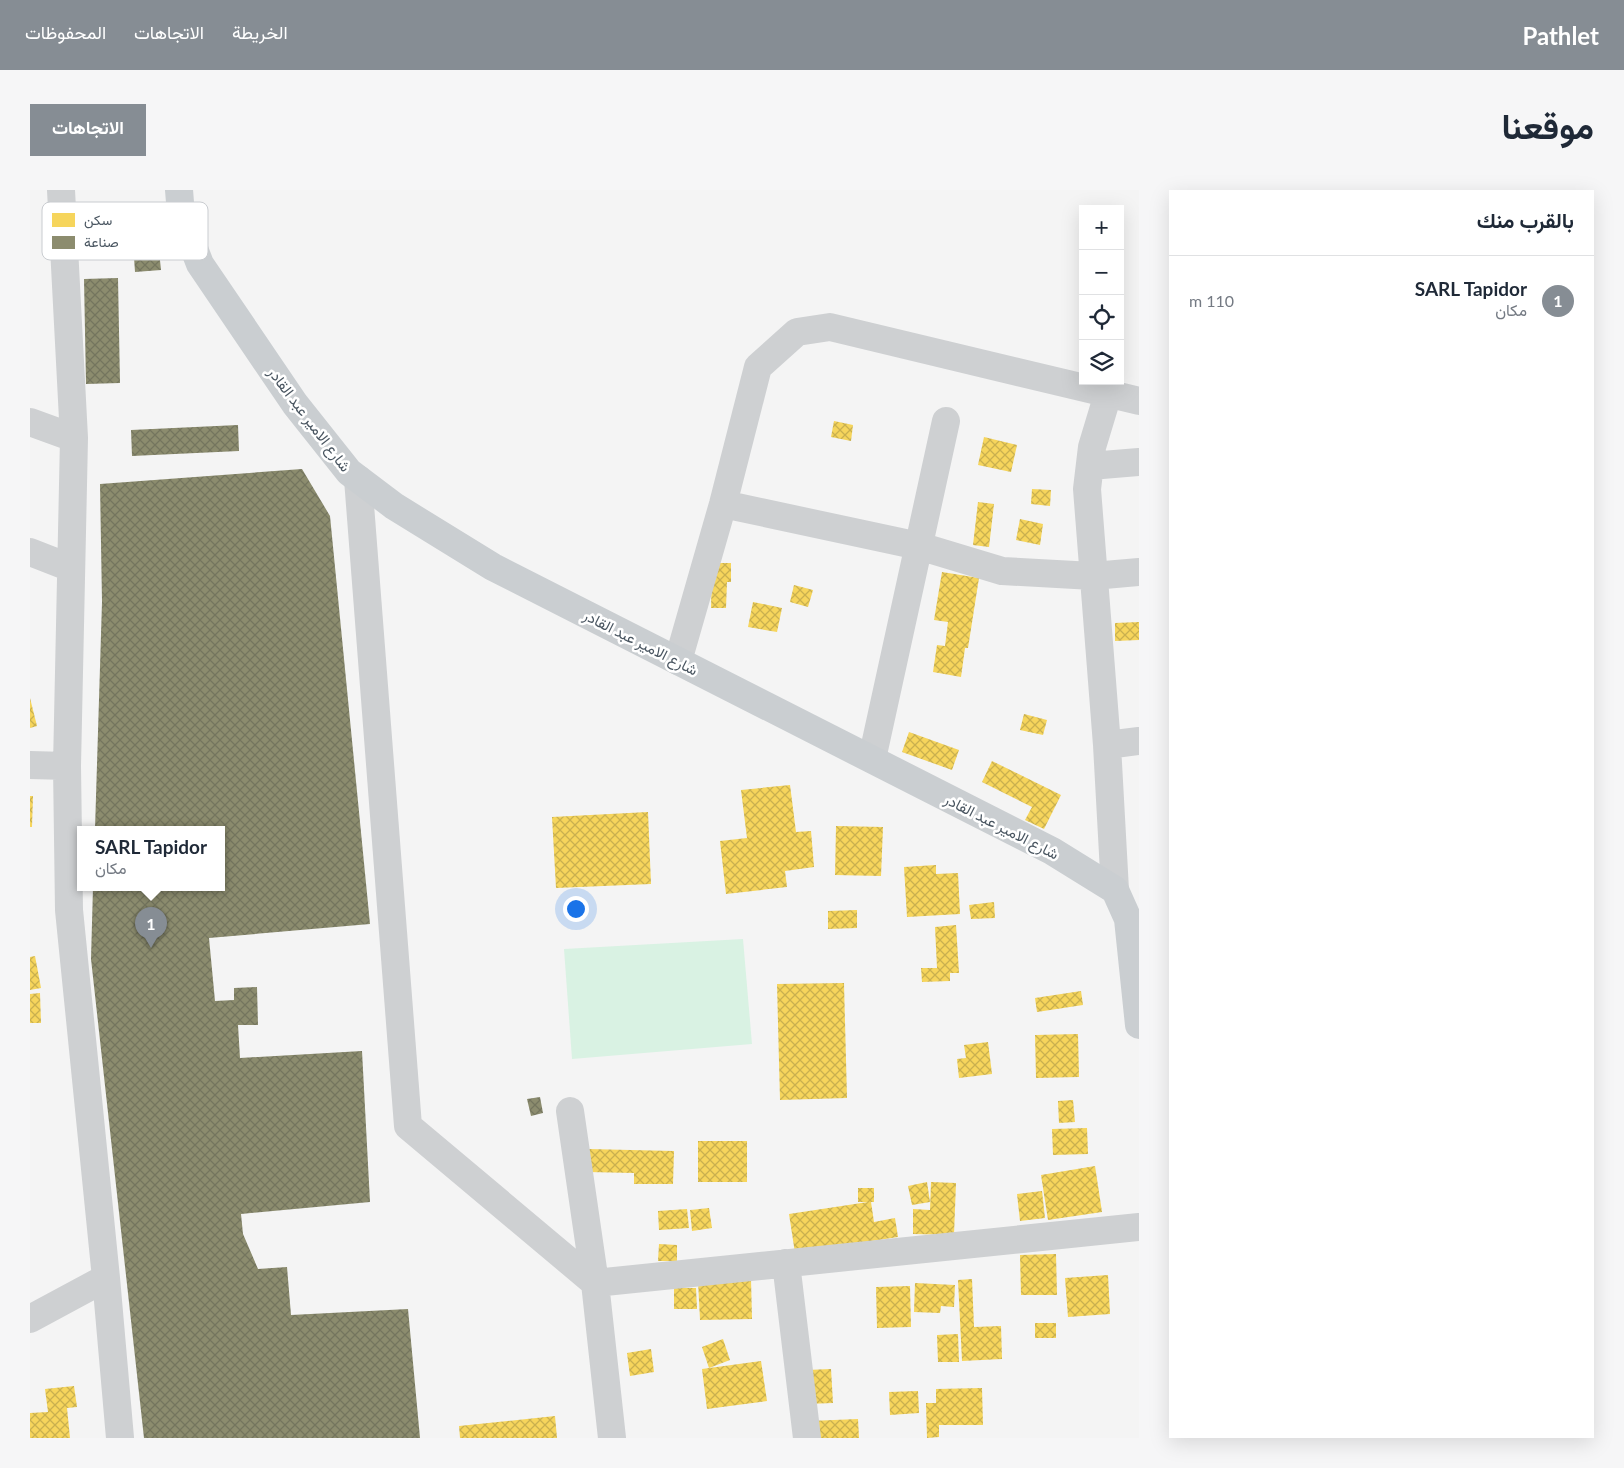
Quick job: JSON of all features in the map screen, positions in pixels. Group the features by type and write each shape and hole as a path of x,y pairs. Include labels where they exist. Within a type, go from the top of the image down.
{"main road":[{"name":"شارع الامير عبد القادر","path":"198,260 295,404 348,472 394,506 493,567 1052,851 1115,890"},
{"path":"1115,890 1134,918 1139,1025"}],"street":[{"path":"65,260 74,438 67,766 70,910 120,1438"},
{"path":"678,661 723,504 758,367 797,332 830,327 1139,401"},
{"path":"1108,394 1092,447 1088,489 1107,745 1115,890"},
{"path":"872,759 946,421"},
{"path":"30,422 74,438"},
{"path":"1090,466 1139,462"},
{"path":"358,479 408,1126 595,1283 1139,1227"},
{"path":"723,504 919,546 1002,571 1094,576 1139,572"},
{"path":"30,552 71,568"},
{"path":"1107,745 1139,741"},
{"path":"30,765 67,766"},
{"path":"570,1111 595,1283 612,1438"},
{"path":"786,1263 807,1438"},
{"path":"30,1319 106,1278"}],"green space":[{"path":"743,939 752,1044 572,1059 564,949"}],"building: سكن":[{"path":"834,421 853,425 851,441 831,437"},
{"path":"984,437 1017,445 1011,472 978,465"},
{"path":"1032,489 1051,490 1050,506 1031,504"},
{"path":"978,502 994,504 989,547 973,545"},
{"path":"1020,519 1043,524 1040,545 1016,540"},
{"path":"712,563 731,563 731,582 727,582 726,608 711,608"},
{"path":"942,572 979,578 968,648 965,648 961,677 933,672 937,645 945,646 948,622 934,620"},
{"path":"794,585 813,590 808,607 790,602"},
{"path":"753,602 782,608 777,632 748,627"},
{"path":"1139,622 1139,640 1115,641 1115,623"},
{"path":"30,698 37,726 30,728"},
{"path":"1024,714 1047,720 1043,735 1020,730"},
{"path":"909,732 959,750 952,770 902,752"},
{"path":"992,761 1061,795 1044,829 1025,820 1032,807 982,782"},
{"path":"790,785 796,832 811,831 814,867 785,871 787,887 726,894 720,841 747,838 741,790"},
{"path":"30,796 33,796 32,827 30,827"},
{"path":"648,812 651,884 556,888 552,817"},
{"path":"836,826 883,827 881,876 835,875"},
{"path":"936,865 936,874 958,873 960,914 907,917 904,867"},
{"path":"994,902 995,918 971,919 969,905"},
{"path":"857,910 857,928 828,929 828,911"},
{"path":"956,925 959,973 950,973 950,981 922,982 921,968 937,968 935,927"},
{"path":"35,956 41,988 30,990 30,957"},
{"path":"844,983 847,1098 780,1100 777,984"},
{"path":"1081,991 1083,1005 1037,1012 1035,998"},
{"path":"40,993 41,1023 30,1023 30,994"},
{"path":"1078,1034 1079,1077 1036,1078 1035,1035"},
{"path":"988,1042 992,1074 959,1078 957,1059 966,1058 964,1045"},
{"path":"1073,1100 1075,1122 1059,1123 1058,1101"},
{"path":"1087,1128 1088,1154 1053,1155 1052,1129"},
{"path":"698,1141 747,1141 747,1182 698,1182"},
{"path":"588,1149 674,1151 673,1184 634,1184 634,1173 587,1172"},
{"path":"1095,1166 1102,1212 1048,1220 1041,1175"},
{"path":"927,1182 930,1202 912,1205 908,1186"},
{"path":"931,1182 956,1183 954,1235 913,1234 913,1209 930,1210"},
{"path":"858,1188 874,1188 874,1202 871,1202 874,1222 895,1218 898,1237 795,1253 789,1214 868,1202 858,1202"},
{"path":"1042,1191 1045,1218 1020,1221 1017,1194"},
{"path":"709,1208 712,1228 692,1231 690,1210"},
{"path":"687,1209 689,1228 659,1230 658,1211"},
{"path":"659,1244 677,1245 677,1261 658,1261"},
{"path":"1056,1254 1057,1295 1021,1295 1020,1255"},
{"path":"1108,1275 1110,1314 1068,1317 1065,1278"},
{"path":"751,1279 752,1319 700,1320 698,1281"},
{"path":"972,1279 974,1327 1001,1326 1002,1359 962,1361 958,1280"},
{"path":"915,1283 955,1285 954,1307 941,1306 940,1313 914,1312"},
{"path":"910,1286 911,1327 877,1328 876,1287"},
{"path":"674,1288 696,1288 697,1309 674,1309"},
{"path":"1035,1323 1056,1323 1056,1338 1035,1338"},
{"path":"958,1334 959,1362 938,1362 937,1335"},
{"path":"723,1339 730,1360 709,1368 702,1347"},
{"path":"651,1349 654,1372 630,1376 627,1353"},
{"path":"761,1361 767,1401 707,1409 702,1369"},
{"path":"831,1369 833,1403 807,1404 806,1370"},
{"path":"74,1386 77,1407 67,1408 70,1438 30,1438 30,1413 48,1412 45,1389"},
{"path":"982,1388 983,1425 939,1425 939,1437 927,1438 926,1403 936,1403 936,1389"},
{"path":"918,1391 919,1413 890,1415 889,1392"},
{"path":"555,1416 557,1438 460,1438 459,1426"},
{"path":"858,1419 859,1438 810,1438 809,1421"}],"building: صناعة":[{"path":"134,260 160,260 161,270 135,272"},
{"path":"118,278 120,383 86,384 84,279"},
{"path":"238,425 239,451 132,456 131,430"},
{"path":"302,469 330,516 370,924 209,938 215,1001 234,1000 234,988 257,987 258,1025 238,1025 240,1058 362,1051 370,1202 241,1214 243,1234 258,1269 287,1267 291,1315 408,1309 420,1438 144,1438 91,959 93,891 225,891 225,826 95,826 102,602 100,484"},
{"path":"540,1097 543,1113 531,1116 527,1099"}],"place":[{"name":"SARL Tapidor","path":"151,948"}]}
